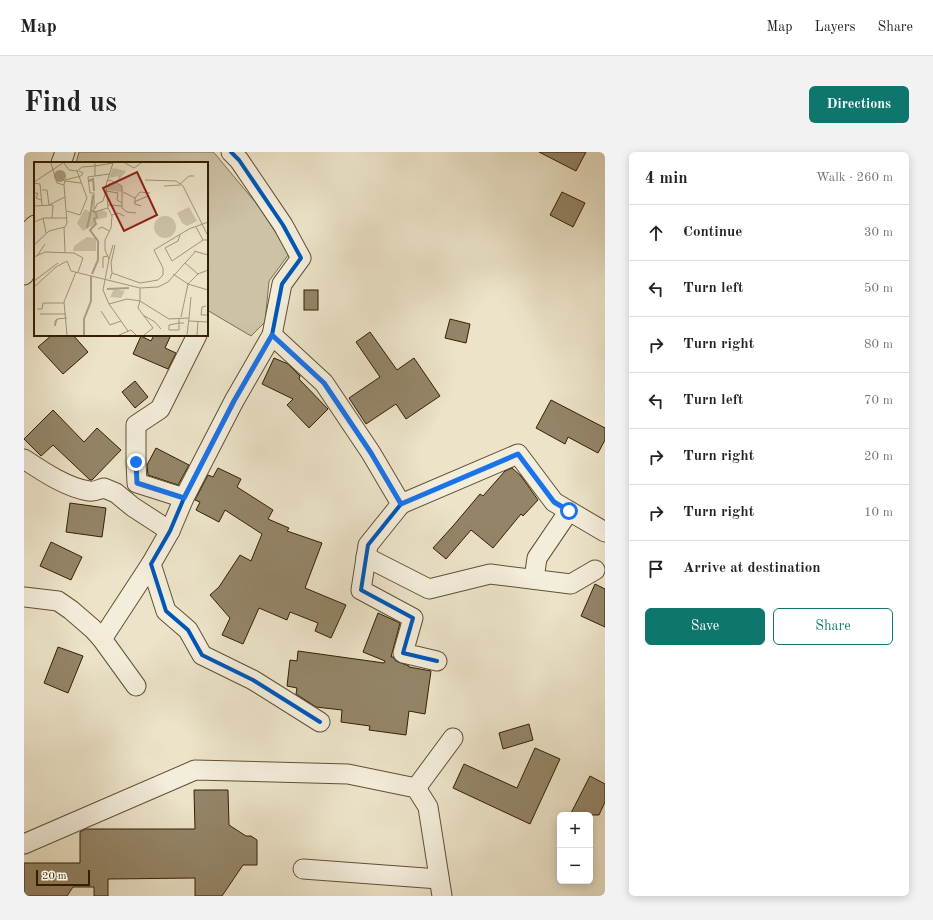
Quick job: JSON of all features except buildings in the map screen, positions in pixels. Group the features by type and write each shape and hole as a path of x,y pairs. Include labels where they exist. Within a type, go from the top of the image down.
{"street":[{"path":"61,162 65,152"},
{"path":"102,639 151,564 170,531 184,498 234,401 272,335 282,284 301,258 284,225 239,160 231,152"},
{"path":"24,236 34,226"},
{"path":"24,275 34,247"},
{"path":"272,335 324,383 371,453 401,504"},
{"path":"184,498 137,483 136,425 160,408 196,336"},
{"path":"437,661 403,653 413,618 361,590 368,545 401,504 518,454 554,502 605,532"},
{"path":"24,459 41,470 72,486 91,492 104,488 116,493 170,531"},
{"path":"534,579 537,558 569,511"},
{"path":"366,557 430,589 490,574 571,584 595,570"},
{"path":"151,564 166,611 188,630 202,655 254,680 320,722"},
{"path":"24,597 58,602 82,620 102,639 136,686"},
{"path":"416,788 453,738"},
{"path":"24,844 195,770 348,774 416,788 428,807 440,888 303,869"}],"shaded area":[{"path":"79,152 213,152 261,209 289,254 269,281 265,322 251,336 208,311 208,162 76,162"}],"cycle path":[{"path":"231,152 239,160 283,225 301,258 282,284 272,335 234,401 184,498 170,531 151,564 166,611 188,630 202,655 253,680 320,722"},
{"path":"272,335 324,383 371,453 401,504 368,545 361,590 413,618 403,653 437,661"}],"route":[{"path":"136,462 137,483 184,498 234,401 272,335 324,383 371,453 401,504 518,454 554,502 569,511"}]}
